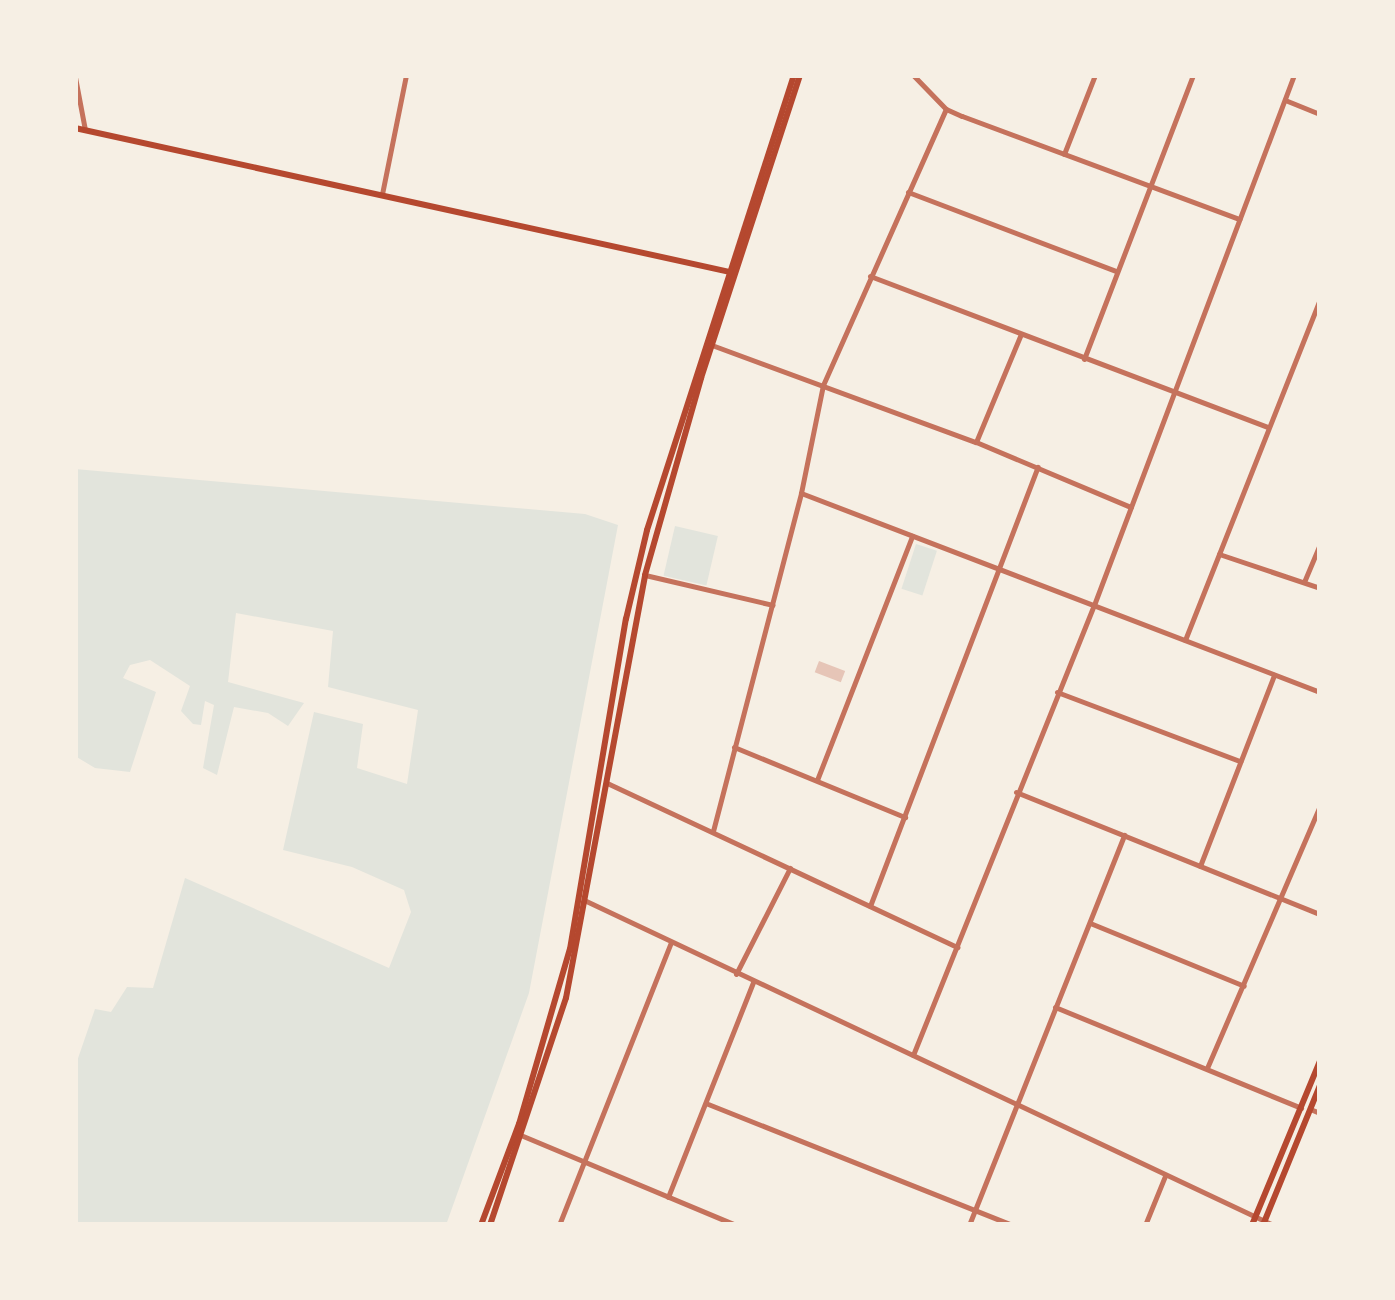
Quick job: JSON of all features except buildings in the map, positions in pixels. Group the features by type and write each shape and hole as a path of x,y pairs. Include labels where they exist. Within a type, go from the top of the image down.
{"main road":[{"path":"490,1225 523,1136 566,998 626,619 647,530 797,75"},
{"path":"75,128 733,272"},
{"path":"481,1225 556,1002 583,900 645,575 708,344"},
{"path":"1267,1224 1320,1061"},
{"path":"1253,1222 1320,1085"}],"street":[{"path":"382,194 406,75"},
{"path":"913,75 946,108 1239,219"},
{"path":"1064,154 1094,75"},
{"path":"1084,358 1194,75"},
{"path":"913,1054 1094,604 1294,75"},
{"path":"75,77 84,130"},
{"path":"1284,100 1320,114"},
{"path":"713,831 774,605 823,384 946,108"},
{"path":"907,192 1116,270"},
{"path":"870,276 1268,427"},
{"path":"1185,640 1320,299"},
{"path":"976,442 1021,334"},
{"path":"708,344 976,442 1131,507"},
{"path":"870,906 1038,467"},
{"path":"801,493 1320,692"},
{"path":"817,780 912,535"},
{"path":"1304,582 1320,544"},
{"path":"1218,554 1320,588"},
{"path":"645,575 774,605"},
{"path":"1200,866 1274,675"},
{"path":"1057,692 1240,760"},
{"path":"734,747 905,817"},
{"path":"606,782 957,947"},
{"path":"1016,792 1320,914"},
{"path":"1207,1068 1320,804"},
{"path":"968,1225 1124,835"},
{"path":"736,974 790,868"},
{"path":"583,900 1016,1103 1253,1222 1267,1224"},
{"path":"1090,923 1244,986"},
{"path":"558,1225 670,942"},
{"path":"668,1197 708,1104 753,982"},
{"path":"1055,1007 1320,1114"},
{"path":"708,1104 1012,1225"},
{"path":"523,1136 736,1225"},
{"path":"1145,1225 1165,1176"}],"shaded area":[{"path":"75,469 585,514 618,525 529,993 446,1225 75,1225 75,1067 95,1009 111,1012 127,987 153,988 185,878 389,968 411,912 404,890 352,867 283,850 314,712 363,724 357,768 407,784 418,710 328,687 333,631 236,613 228,682 304,703 288,726 268,713 234,707 217,775 203,768 214,705 205,701 201,725 193,724 181,711 190,686 150,660 130,665 123,678 156,692 130,772 95,768 75,756"},
{"path":"675,526 718,536 706,586 664,576"},
{"path":"916,544 937,551 922,595 901,589"}]}
